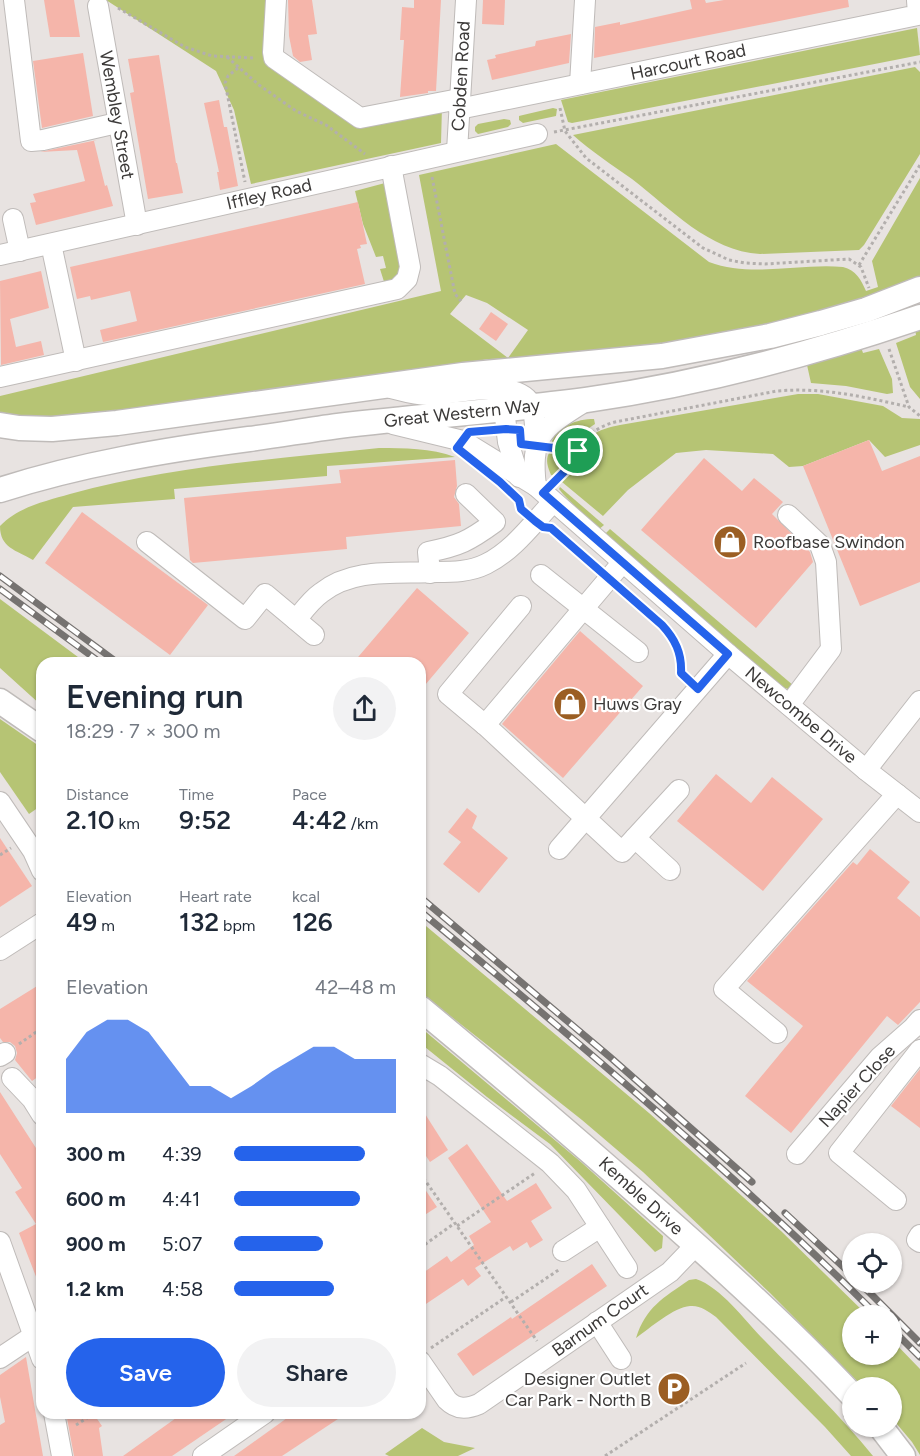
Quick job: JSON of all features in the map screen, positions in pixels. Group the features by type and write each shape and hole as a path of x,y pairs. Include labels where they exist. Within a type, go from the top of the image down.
{"main road":[{"name":"Great Western Way","path":"0,425 51,429 117,423 500,370 662,356 821,323 866,310 920,290"},
{"name":"Great Western Way","path":"0,490 142,454 337,426 588,399 736,371 920,317"},
{"path":"0,701 36,726"},
{"name":"Kemble Drive","path":"426,1013 543,1110 759,1302 842,1397"},
{"path":"888,1437 903,1456"}],"street":[{"path":"14,0 31,141 117,123"},
{"path":"274,58 276,0"},
{"name":"Cobden Road","path":"457,152 466,0"},
{"path":"580,84 585,0"},
{"name":"Wembley Street","path":"105,5 117,123 137,225"},
{"name":"Harcourt Road","path":"274,58 360,118 556,89 917,7"},
{"name":"Iffley Road","path":"0,255 537,134"},
{"path":"0,377 397,289 407,279 410,267 385,168"},
{"path":"13,219 20,251"},
{"path":"51,244 76,361"},
{"path":"296,620 322,592 350,578 370,574 458,571 486,564 512,546 535,521 533,491 536,445 532,406 522,395 508,390 426,395 379,385"},
{"path":"536,445 553,423 588,399"},
{"path":"504,409 508,442 533,491"},
{"name":"Newcombe Drive","path":"382,422 463,441 533,491 622,563 866,770 920,812"},
{"path":"430,573 428,552 454,547 469,541 495,522 466,494"},
{"path":"788,515 820,545 826,562 831,649 789,705"},
{"path":"147,542 245,619 265,594 314,635"},
{"path":"485,725 622,563"},
{"path":"541,575 638,652"},
{"path":"521,606 448,694 485,725 622,852 679,790"},
{"path":"559,849 728,654"},
{"path":"866,770 920,701"},
{"path":"777,1032 724,989 897,794"},
{"path":"0,802 36,858"},
{"path":"635,838 670,870"},
{"path":"0,950 36,927"},
{"name":"Napier Close","path":"797,1154 880,1056 914,1028 920,1020"},
{"path":"896,1200 838,1153 920,1050"},
{"name":"Barnum Court","path":"426,1068 440,1076 550,1163 576,1190 627,1268"},
{"path":"12,1078 36,1105"},
{"path":"567,1249 600,1227"},
{"path":"920,1235 916,1240 920,1242"},
{"path":"0,1242 36,1328"},
{"name":"Barnum Court","path":"426,1362 452,1406 470,1408 670,1272 696,1245"},
{"path":"597,1322 621,1359"},
{"path":"0,1358 36,1334"},
{"path":"55,1419 62,1456"},
{"path":"203,1456 256,1419"}],"path":[{"path":"105,5 185,46 212,56 274,58"},
{"path":"227,57 296,111 326,125 385,168"},
{"path":"565,130 920,62"},
{"path":"239,68 228,76 225,83 248,199"},
{"path":"556,89 565,130 586,158 703,248 718,256 745,263 849,259 859,265 869,290"},
{"path":"429,158 455,294 461,301"},
{"path":"859,265 920,165"},
{"path":"888,345 909,407"},
{"path":"698,689 681,673 679,653 671,636 654,618 551,528 543,527 521,509 520,502 565,471 594,430 615,422 777,391 801,389 826,390 909,407 920,416"},
{"path":"536,445 578,451"},
{"path":"2,1055 36,1032"},
{"path":"426,1244 550,1163"},
{"path":"426,1182 548,1356"},
{"path":"510,1303 578,1256 567,1249"},
{"path":"426,1354 506,1297"},
{"path":"605,1456 746,1363"}],"green space":[{"path":"106,0 270,0 266,61 359,123 442,107 441,143 251,184 234,110 216,71"},
{"path":"917,28 920,55 572,123 568,122 561,100"},
{"path":"915,67 920,72 920,154 859,250 760,254 724,245 692,227 573,135"},
{"path":"557,109 556,116 523,123 519,120 519,116"},
{"path":"510,120 511,124 508,127 478,134 475,131 478,124"},
{"path":"556,144 709,262 725,267 759,270 843,267 855,273 866,291 878,287 872,261 920,178 920,279 810,315 697,342 539,358 489,359 235,398 94,414 38,418 0,415 0,396 441,291 419,175","holes":["466,295 487,303 528,330 508,358 450,314"]},
{"path":"385,183 403,269 386,288 380,269 386,268 383,256 376,257 363,224 355,191"},
{"path":"920,327 920,399 910,387 896,343 916,335 915,329"},
{"path":"861,347 863,353 879,349 892,379 893,393 811,383 807,365"},
{"path":"798,394 818,394 883,406 902,418 920,419 920,445 885,457 869,440 803,466 789,467 773,454 706,450 676,453 628,490 603,516 562,482 588,441 602,430"},
{"path":"594,419 595,424 583,432 576,444 551,443 563,428 581,420"},
{"path":"379,448 427,450 455,457 327,466 327,476 174,489 175,499 73,507 33,560 6,544 1,533 0,526 24,509 51,499 108,484 184,470"},
{"path":"549,453 569,457 555,476 551,475 548,467"},
{"path":"560,487 604,525 598,530 563,494"},
{"path":"610,529 794,686 788,689 782,687 604,535"},
{"path":"0,599 78,657 36,657 36,701 0,668"},
{"path":"0,719 36,744 36,809 29,814 0,772"},
{"path":"426,926 649,1113 781,1231 857,1305 842,1305 842,1365 902,1365 902,1350 920,1369 920,1455 902,1430 902,1377 853,1377 770,1293 643,1172 582,1120 426,997"},
{"path":"426,1032 581,1162 663,1236 662,1248 655,1252 550,1144 426,1048"},
{"path":"696,1279 705,1283 733,1306 842,1420 842,1437 857,1437 873,1456 851,1456 716,1317 704,1309 697,1306 684,1307 662,1319 636,1338 645,1318 656,1304 689,1280"},
{"path":"422,1428 444,1442 475,1448 458,1456 389,1456 385,1454"}],"building":[{"path":"44,0 74,0 80,37 50,37"},
{"path":"288,0 312,0 317,34 308,35 312,60 300,62 293,56 289,36"},
{"path":"414,0 441,0 436,91 400,97 404,40 400,40 402,7 414,8"},
{"path":"483,0 505,0 504,25 482,24"},
{"path":"690,0 705,0 706,3 724,0 848,0 849,7 594,58 595,27 620,22 620,25 692,9"},
{"path":"571,34 569,63 492,80 487,60 496,58 495,55 535,46 536,41"},
{"path":"83,53 93,116 42,128 33,61"},
{"path":"159,55 183,193 148,199 130,93 134,92 128,59"},
{"path":"219,100 224,127 227,127 238,186 220,190 217,172 219,172 204,103"},
{"path":"97,140 94,141 105,186 107,185 113,206 36,225 30,203 36,202 33,194 85,181 77,150 40,152"},
{"path":"358,202 367,244 360,245 361,248 357,249 365,284 103,342 100,330 137,321 130,291 91,300 90,296 77,299 70,267"},
{"path":"41,271 49,308 10,319 16,347 41,341 44,355 1,365 0,281"},
{"path":"491,312 508,324 496,341 479,329"},
{"path":"869,440 882,471 920,456 920,582 860,606 803,466"},
{"name":"Roofbase Swindon","path":"704,458 742,491 754,478 783,502 772,514 810,552 813,562 756,628 641,530"},
{"path":"455,460 457,486 454,497 459,504 461,526 346,537 347,549 193,563 190,560 184,498 341,483 339,470"},
{"path":"82,512 208,605 170,655 45,563"},
{"path":"417,588 469,633 426,684 426,657 358,657"},
{"name":"Huws Gray","path":"580,631 643,686 563,778 502,724"},
{"path":"716,774 751,803 772,777 823,819 763,891 677,821"},
{"path":"467,808 477,816 472,828 508,858 479,893 443,864 461,842 448,832"},
{"path":"0,838 32,886 0,907"},
{"path":"870,849 910,882 897,898 920,917 920,1002 898,1025 887,1016 791,1133 745,1096 803,1026 747,981 853,862 857,865"},
{"path":"36,987 36,1078 32,1081 15,1060 17,1053 15,1046 10,1042 3,1042 0,1038 0,1009"},
{"path":"920,1069 920,1128 891,1106"},
{"path":"0,1092 36,1148 36,1224 15,1192 22,1188 0,1154"},
{"path":"426,1115 448,1150 430,1162 426,1156"},
{"path":"467,1144 507,1201 536,1183 552,1208 531,1221 543,1240 530,1248 527,1242 513,1251 510,1246 475,1268 481,1276 468,1286 463,1279 426,1304 426,1271 447,1256 451,1262 474,1245 469,1236 491,1222 448,1158"},
{"path":"426,1191 437,1207 426,1214"},
{"path":"36,1224 36,1277 19,1233"},
{"path":"592,1264 607,1286 473,1376 457,1354"},
{"path":"26,1357 43,1456 0,1456 0,1425 5,1422 0,1397 0,1375"},
{"path":"67,1419 97,1419 102,1426 99,1428 103,1456 74,1456"},
{"path":"175,1419 226,1419 172,1456 123,1456"},
{"path":"286,1419 338,1419 282,1456 234,1456"}],"railway":[{"path":"0,576 110,657"},
{"path":"0,589 93,657"},
{"path":"426,902 610,1057 752,1182"},
{"path":"426,916 596,1058 711,1159 867,1305"},
{"path":"785,1213 842,1266"},
{"path":"870,1293 920,1343"},
{"path":"902,1339 920,1357"}],"place":[{"name":"Roofbase Swindon","path":"730,542"},
{"name":"Huws Gray","path":"570,704"},
{"name":"Designer Outlet Car Park - North B","path":"674,1389"}],"route":[{"path":"506,429 520,430 521,444 578,451 565,471 543,493 728,654 698,689 681,673 681,658 676,642 662,625 551,528 543,527 521,509 519,500 467,454 457,448 469,432 506,429"}]}
